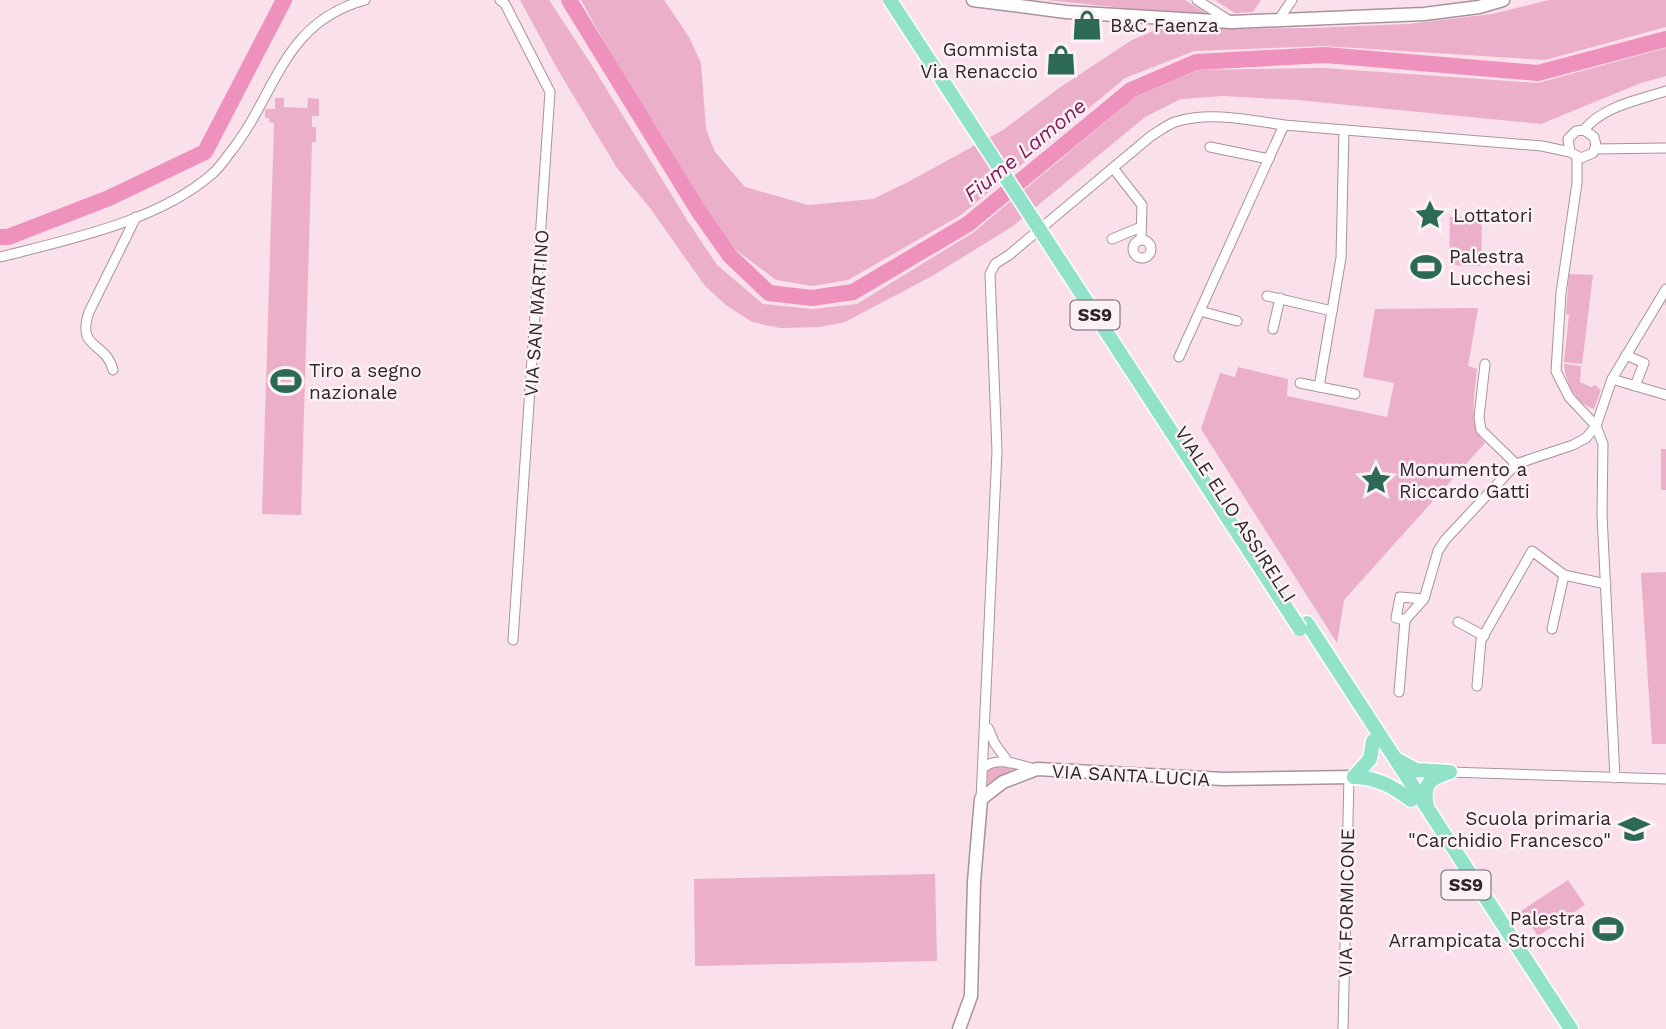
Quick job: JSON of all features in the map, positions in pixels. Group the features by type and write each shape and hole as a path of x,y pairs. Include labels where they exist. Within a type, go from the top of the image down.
{"main road":[{"name":"VIALE ELIO ASSIRELLI","path":"890,0 1571,1029"},
{"name":"VIALE ELIO ASSIRELLI","path":"901,0 1304,626 1373,741 1559,1029"},
{"path":"1352,777 1370,759 1373,741"},
{"path":"1392,755 1416,770 1450,772"},
{"path":"1427,808 1424,794 1427,786 1437,776 1450,772"},
{"path":"1352,777 1384,782 1411,800"}],"street":[{"path":"0,257 69,240 136,217 180,197 213,174 246,133 285,60 302,38 327,15 346,5 365,0"},
{"name":"VIA SAN MARTINO","path":"500,0 505,4 550,92 513,640"},
{"path":"973,0 1059,11 1231,22 1424,13 1479,8 1503,0"},
{"path":"1197,0 1231,22"},
{"path":"1279,19 1292,0"},
{"path":"1542,146 1568,139 1608,111 1666,91"},
{"path":"959,1029 971,996 974,882 984,767 997,451 990,274 995,264 1151,136 1173,122 1203,117 1246,120 1542,146 1577,155 1595,149 1666,148"},
{"path":"1179,357 1284,125"},
{"path":"1319,387 1341,258 1344,130"},
{"path":"1584,130 1594,137 1595,149"},
{"path":"1568,139 1577,155 1577,183 1561,293 1556,371 1569,397 1596,426 1603,444 1602,514 1615,778"},
{"path":"1210,147 1269,159"},
{"path":"1113,168 1142,205 1141,240"},
{"path":"113,370 110,358 88,341 84,327 136,217"},
{"path":"1112,239 1141,227"},
{"path":"1399,692 1405,620 1424,600 1438,551 1445,540 1516,464 1586,438 1596,426 1612,379 1663,300 1666,289"},
{"path":"1267,296 1332,311"},
{"path":"1273,329 1280,298"},
{"path":"1200,311 1237,321"},
{"path":"1626,355 1644,363 1635,386"},
{"path":"1485,364 1479,417 1481,430 1516,464"},
{"path":"1612,379 1665,391"},
{"path":"1300,383 1355,394"},
{"path":"1477,687 1481,640 1532,551 1564,575 1606,584"},
{"path":"1552,629 1564,575"},
{"path":"1405,620 1396,618 1400,597 1424,600"},
{"path":"1458,622 1484,636"},
{"path":"986,723 995,744 1009,763"},
{"path":"984,767 997,761 1037,769"},
{"name":"VIA SANTA LUCIA","path":"981,799 1003,782 1037,769 1223,779 1352,777"},
{"path":"1450,772 1666,779"},
{"name":"VIA FORMICONE","path":"1343,1029 1352,777"}],"shaded area":[{"path":"520,0 549,0 717,265 763,304 813,309 857,304 974,232 1135,97 1198,70 1324,68 1538,83 1666,48 1666,76 1641,83 1541,124 1297,100 1223,96 1181,99 1145,117 1013,226 934,275 845,322 820,327 780,328 752,322 726,305 705,286 650,208 617,168"},
{"path":"581,0 664,0 689,37 701,63 706,129 715,152 745,187 808,205 873,199 908,182 1003,130 1059,88 1132,40 1158,29 1408,24 1492,14 1549,0 1666,0 1666,27 1545,60 1324,46 1194,51 1125,78 961,215 848,280 813,286 776,280 736,250 704,208"},
{"path":"1046,0 1185,0 1206,13 1201,16"},
{"path":"1215,0 1261,0 1253,12 1235,13"},
{"name":"Tiro a segno nazionale","path":"275,98 284,98 284,107 307,108 308,98 319,99 319,116 312,116 312,127 316,127 316,142 312,142 301,515 262,514 274,123 265,118 265,109 275,109"},
{"path":"1450,217 1482,218 1481,266 1449,265"},
{"path":"1569,274 1593,275 1582,364 1564,362 1569,315 1572,315 1566,314"},
{"path":"1478,308 1468,366 1477,369 1474,418 1479,435 1485,443 1344,600 1337,643 1201,429 1220,373 1235,377 1238,367 1288,379 1287,396 1387,417 1394,383 1363,377 1375,309"},
{"path":"1564,364 1581,366 1580,382 1591,387 1595,385 1601,390 1594,409 1582,402 1573,391"},
{"path":"1661,449 1666,449 1666,490 1661,490"},
{"path":"1666,572 1666,744 1652,744 1641,573"},
{"path":"995,765 1016,770 987,784 988,768"},
{"path":"935,874 937,961 695,966 694,879"},
{"path":"1568,880 1585,905 1538,936 1521,911"}],"waterway":[{"path":"0,237 8,237 109,198 205,152 284,0"},
{"name":"Fiume Lamone","path":"569,0 699,212 730,256 769,293 812,298 853,292 968,224 1131,90 1196,62 1325,55 1538,73 1666,39"}],"place":[{"name":"B&C Faenza","path":"1087,25"},
{"name":"Gommista Via Renaccio","path":"1061,60"},
{"name":"Lottatori","path":"1430,215"},
{"name":"Palestra Lucchesi","path":"1426,267"},
{"name":"Tiro a segno nazionale","path":"286,381"},
{"name":"Monumento a Riccardo Gatti","path":"1376,480"},
{"name":"Scuola primaria \"Carchidio Francesco\"","path":"1634,829"},
{"name":"Palestra Arrampicata Strocchi","path":"1608,929"}]}
